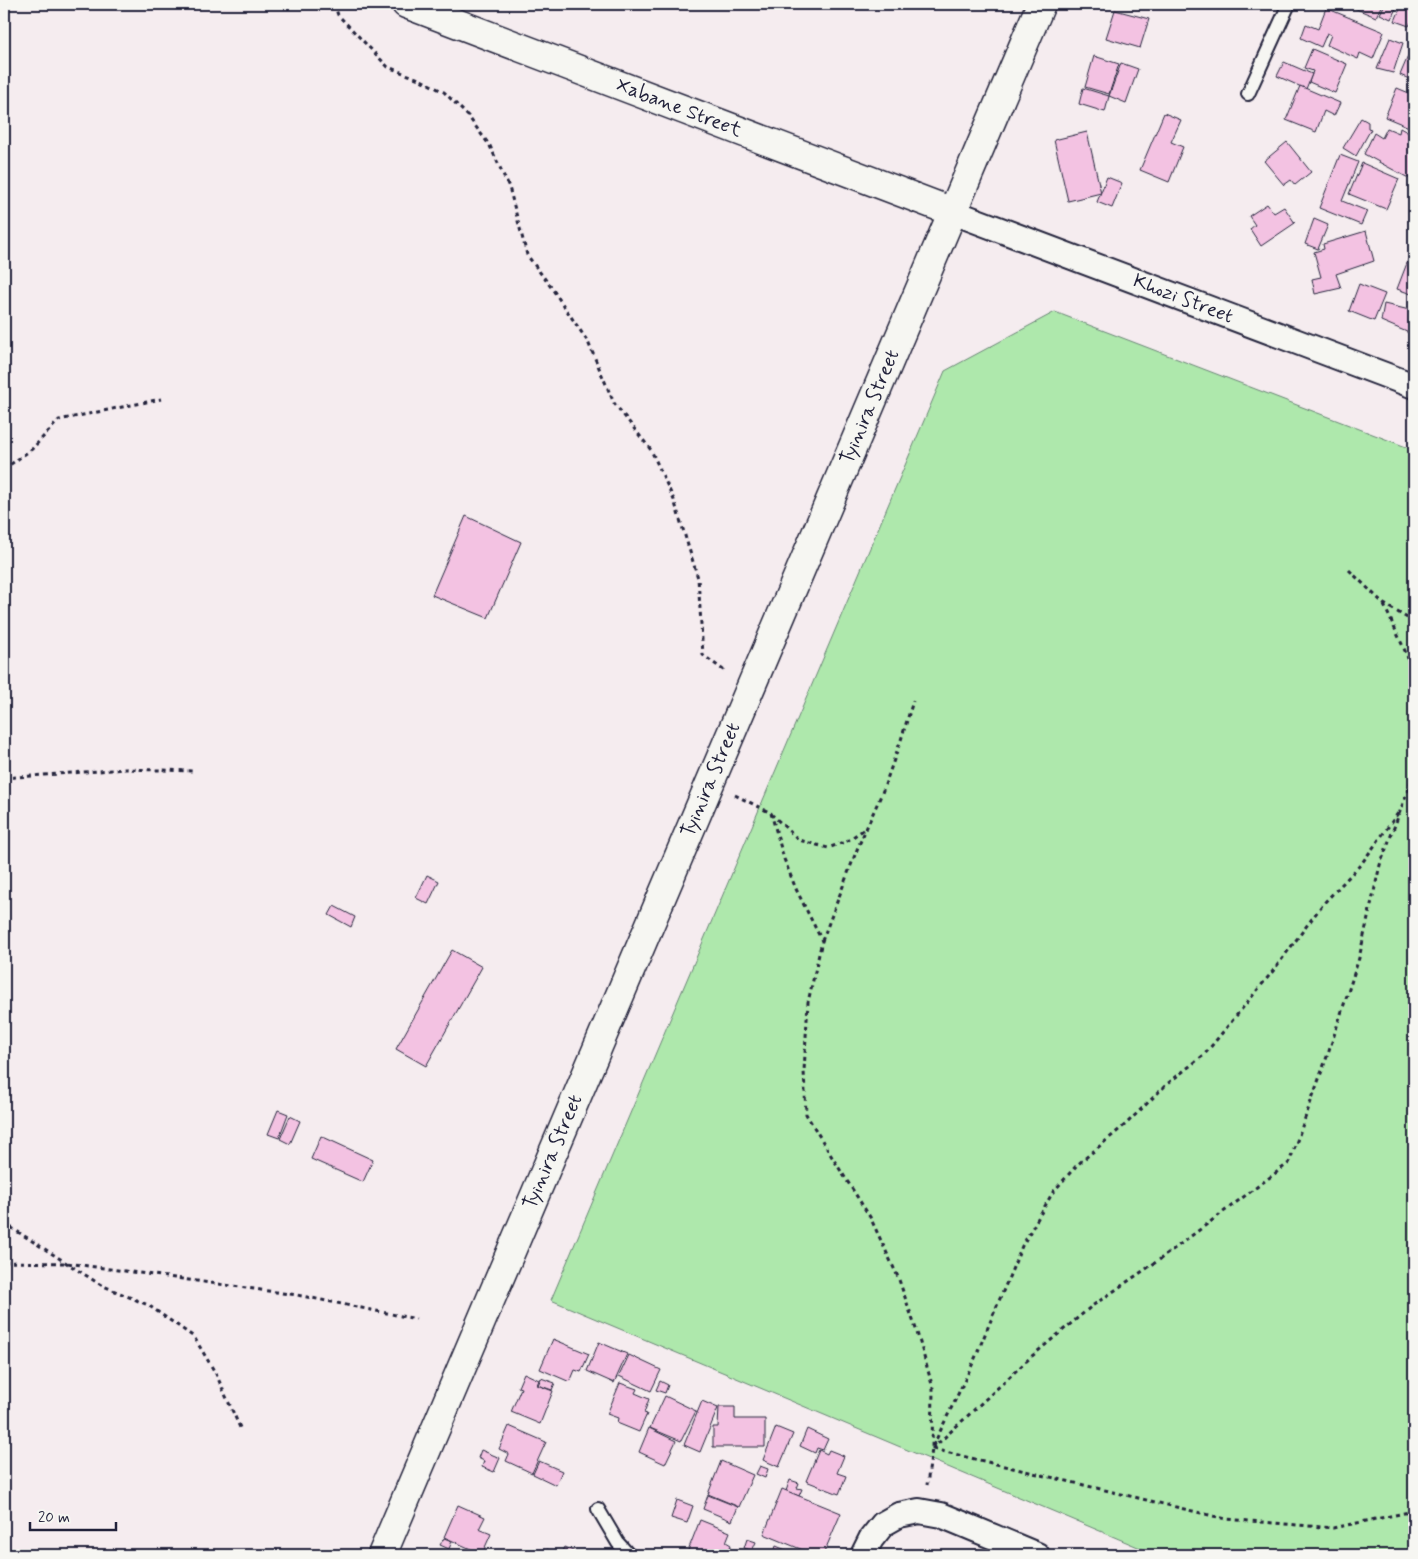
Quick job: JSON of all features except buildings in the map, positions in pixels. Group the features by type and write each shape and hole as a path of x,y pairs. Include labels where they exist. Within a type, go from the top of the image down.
{"street":[{"name":"Xabane Street","path":"406,4 953,212"},
{"name":"Tyinira Street","path":"382,1555 1041,4"},
{"name":"Khozi Street","path":"953,212 1414,386"},
{"path":"863,1555 871,1539 883,1524 899,1515 919,1511 941,1514 1037,1555"}],"lane":[{"path":"1248,94 1289,4"},
{"path":"598,1509 618,1543 629,1555"}],"path":[{"path":"334,4 338,15 388,67 419,79 444,92 468,116 490,146 509,187 527,255 588,342 614,403 651,450 674,500 698,578 703,655 750,690"},
{"path":"4,469 32,449 59,420 162,398"},
{"path":"1349,570 1384,604 1414,622"},
{"path":"1384,604 1406,652 1414,675"},
{"path":"913,701 901,740 822,941 808,1002 804,1071 806,1114 870,1217 898,1277 916,1329 933,1388 932,1448 927,1489 919,1511"},
{"path":"4,778 125,769 195,771"},
{"path":"932,1448 1032,1356 1092,1306 1159,1260 1289,1163 1329,1051 1359,958 1380,865 1414,774"},
{"path":"710,782 771,814 799,840 828,848 847,841 866,827"},
{"path":"932,1448 973,1363 1022,1246 1053,1192 1076,1165 1126,1124 1167,1084 1204,1055 1273,971 1323,904 1362,863 1401,809"},
{"path":"771,814 784,859 796,889 822,941"},
{"path":"4,1223 101,1285 148,1304 194,1337 216,1374 241,1430"},
{"path":"4,1262 67,1263 297,1295 416,1319"},
{"path":"932,1448 1226,1518 1333,1528 1414,1511"}],"green space":[{"path":"1055,312 1414,450 1414,1555 1157,1555 551,1300 945,371"}]}
